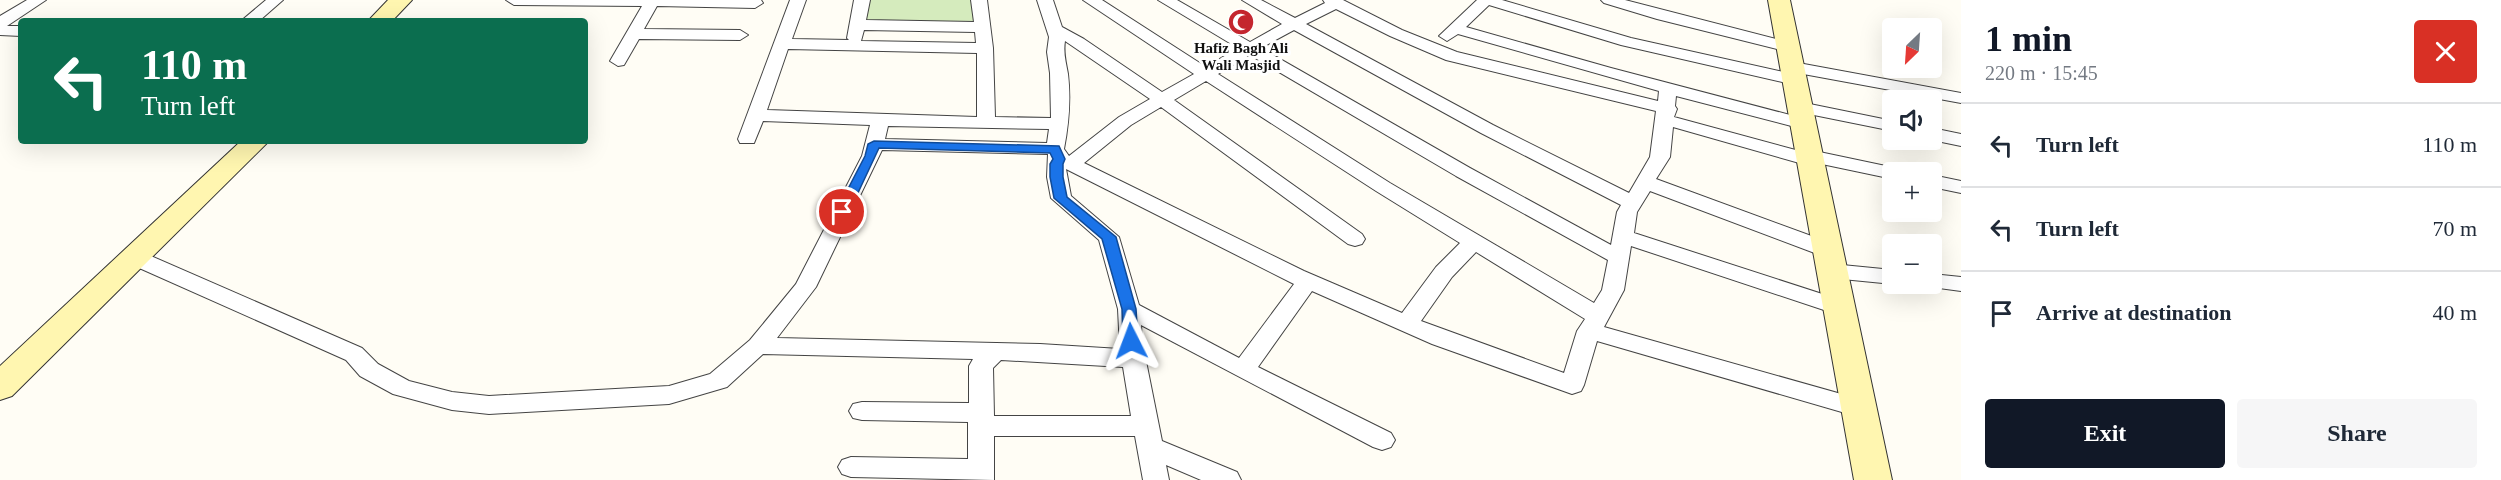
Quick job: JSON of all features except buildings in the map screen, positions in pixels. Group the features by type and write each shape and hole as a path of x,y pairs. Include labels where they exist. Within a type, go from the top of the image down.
{"street":[{"path":"0,23 38,0"},
{"path":"253,18 275,0"},
{"path":"382,18 401,0"},
{"path":"514,0 755,3"},
{"path":"747,139 798,0"},
{"path":"853,45 862,0"},
{"path":"979,0 985,48 986,123"},
{"path":"1045,0 1057,37 1055,52 1059,73 1062,157"},
{"path":"1091,0 1383,187 1474,241 1594,324 1859,408"},
{"path":"1167,0 1595,246 1620,246 1839,308"},
{"path":"1250,0 1556,165 1633,203"},
{"path":"1431,48 1457,29 1486,0"},
{"path":"1492,0 1498,4 1627,42 1796,85 1961,98"},
{"path":"1609,0 1663,16 1796,85 1882,121"},
{"path":"1779,0 1874,480"},
{"path":"618,61 652,2"},
{"path":"1156,480 1134,359 1129,309 1109,237 1061,198 1056,164 1062,157 1294,24 1339,2 1431,48 1452,56 1667,106 1796,85"},
{"path":"857,25 982,27"},
{"path":"1054,29 1078,42 1162,100 1355,239"},
{"path":"1457,29 1810,158 1882,171"},
{"path":"0,30 18,31"},
{"path":"634,34 741,36"},
{"path":"783,44 985,48"},
{"path":"874,144 1062,157 1308,281 1406,324 1495,359 1572,385 1594,324 1613,290 1627,212 1660,157 1667,106"},
{"path":"757,115 1060,124"},
{"path":"136,258 354,354 369,370 402,388 452,401 489,405 669,395 718,381 758,346 805,287 871,156 880,120"},
{"path":"1942,136 1961,140"},
{"path":"0,387 253,144"},
{"path":"1645,182 1830,260 1882,274"},
{"path":"1942,183 1961,187"},
{"path":"1406,324 1444,272 1474,241"},
{"path":"1243,370 1308,281"},
{"path":"1942,282 1961,284"},
{"path":"1129,309 1382,440"},
{"path":"758,346 995,351 1134,359"},
{"path":"850,467 981,475 981,366 995,351"},
{"path":"862,411 980,419 1148,437 1228,480"}],"green space":[{"path":"868,0 973,0 974,25 863,22"}],"place":[{"name":"Hafiz Bagh Ali Wali Masjid","path":"1241,22"}],"route":[{"path":"842,212 871,156 874,144 1055,149 1059,159 1056,164 1061,198 1109,237 1129,309 1131,341"}]}
